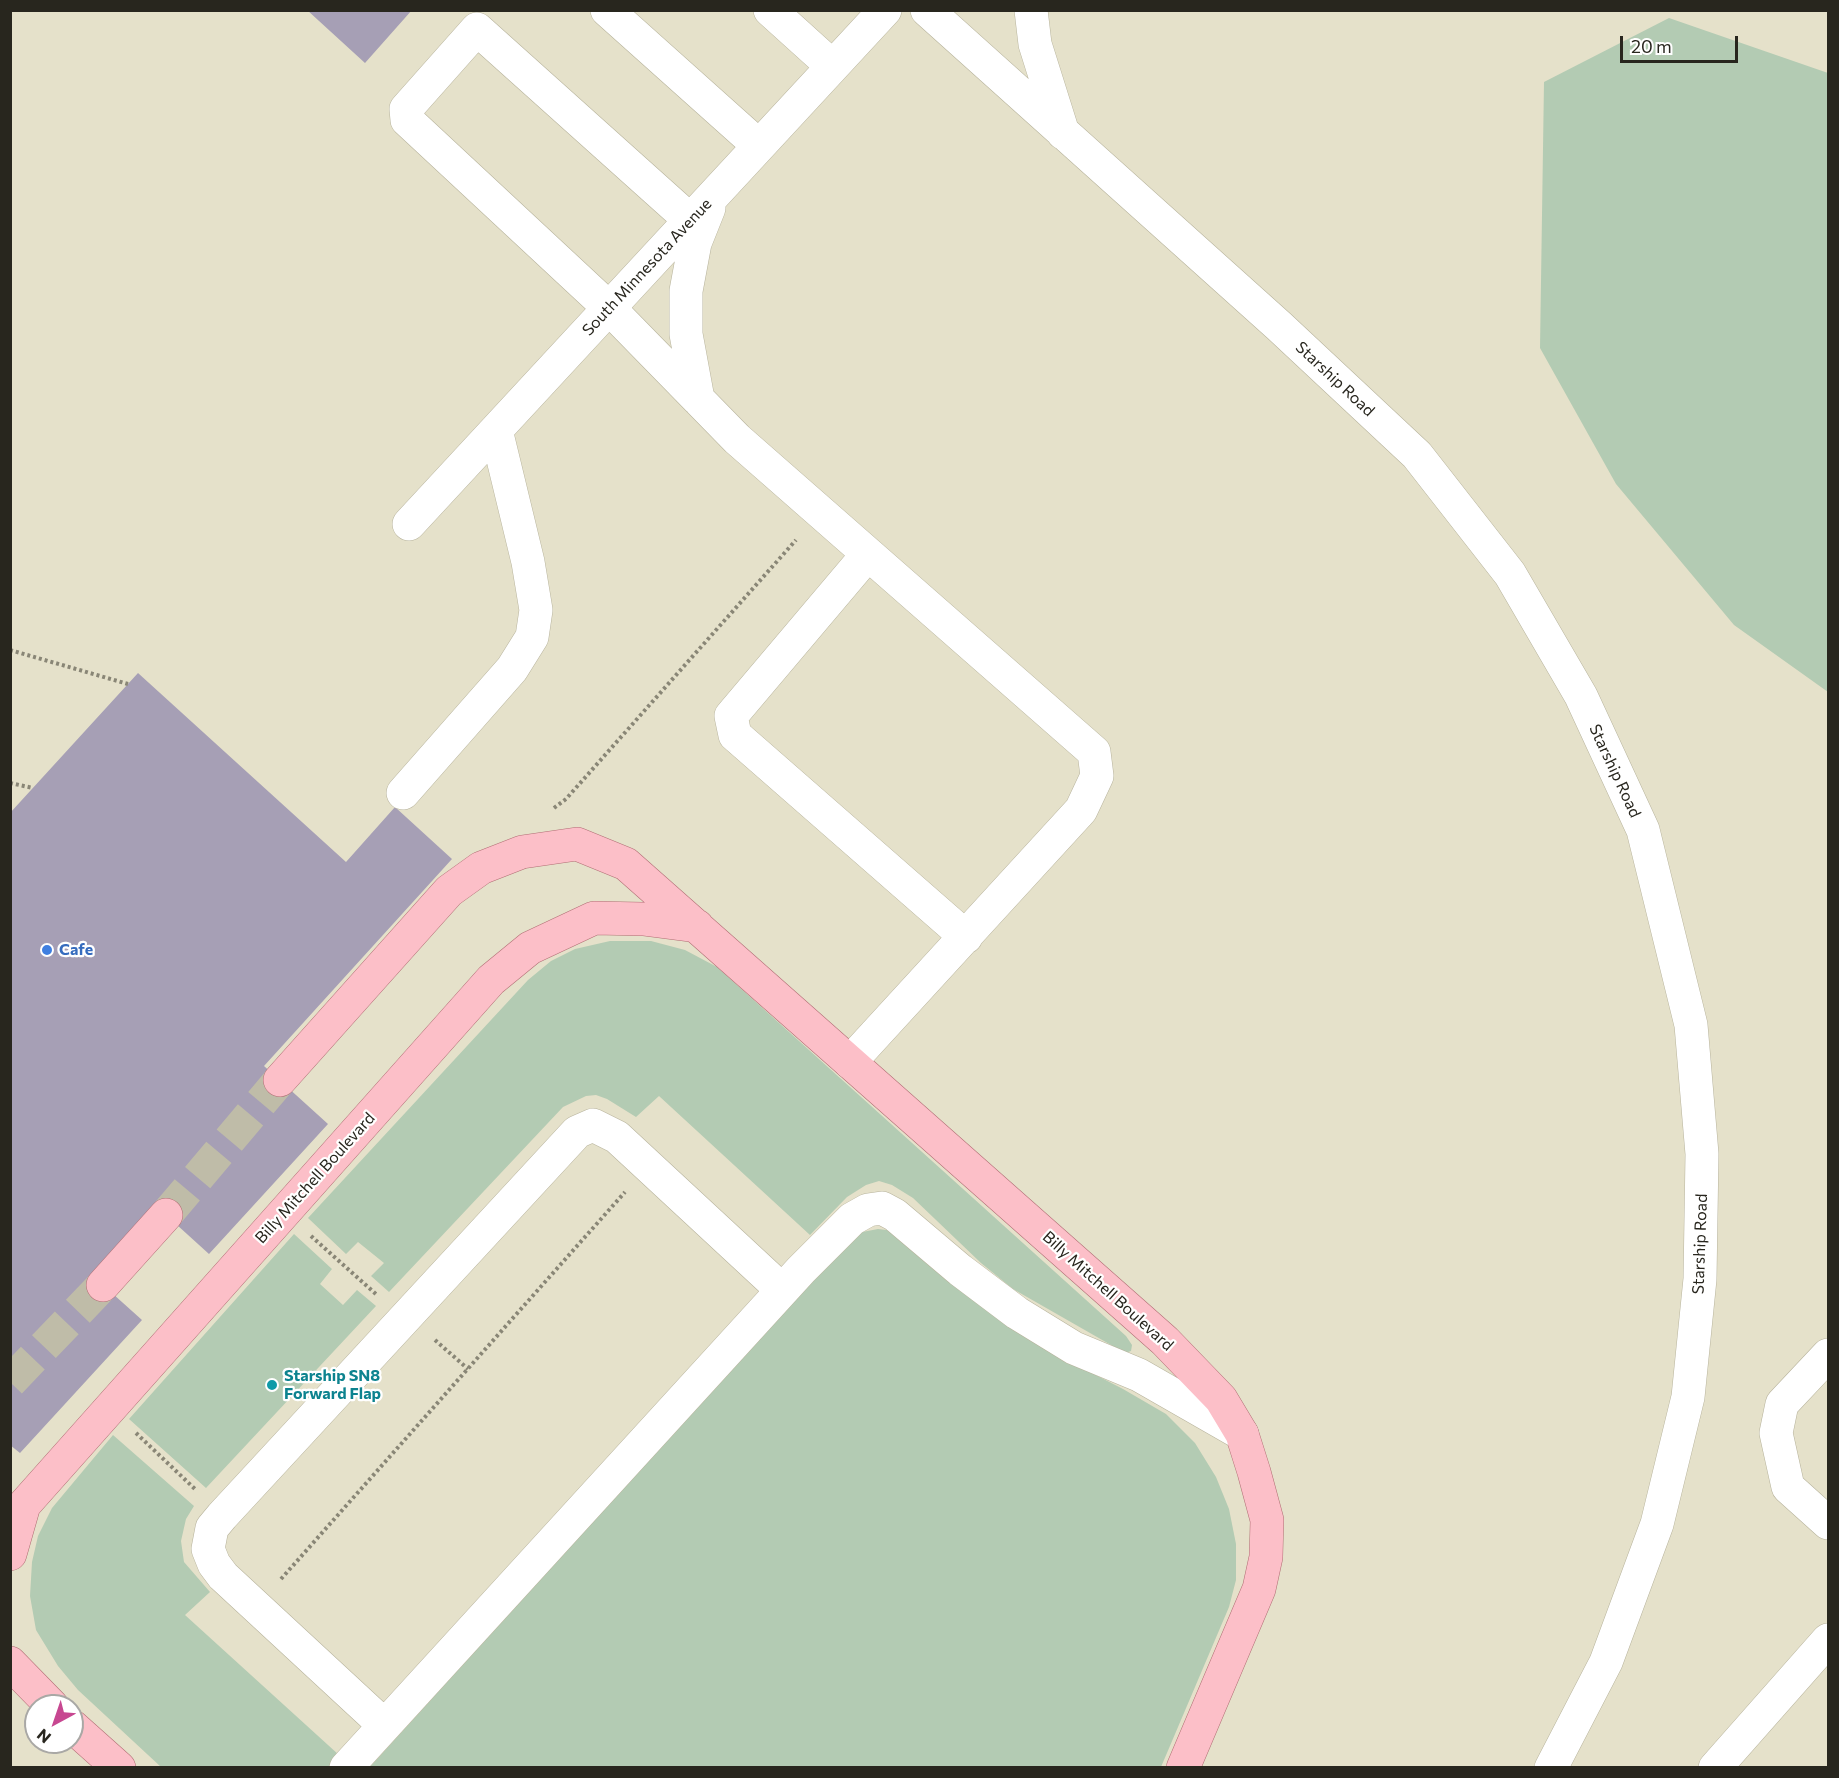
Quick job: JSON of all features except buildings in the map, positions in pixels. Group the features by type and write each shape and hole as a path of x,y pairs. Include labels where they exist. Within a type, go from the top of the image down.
{"main road":[{"name":"Billy Mitchell Boulevard","path":"280,1080 449,891 481,868 522,852 577,844 626,864 1165,1341 1221,1399 1242,1434 1267,1520 1266,1557 1259,1589 1183,1767"},
{"name":"Billy Mitchell Boulevard","path":"10,1554 24,1505 491,980 530,948 594,918 643,919 697,926"},
{"path":"103,1285 166,1215"},
{"path":"11,1658 42,1694"},
{"path":"84,1736 119,1767"}],"street":[{"path":"607,10 759,146"},
{"path":"770,10 832,66"},
{"name":"South Minnesota Avenue","path":"409,525 885,10"},
{"name":"Starship Road","path":"927,10 1279,326 1417,455 1510,574 1581,696 1642,830 1691,1025 1702,1154 1700,1279 1688,1397 1657,1524 1606,1662 1551,1767"},
{"path":"1031,10 1035,44 1064,135"},
{"path":"690,220 486,20 406,109 407,120 609,308 737,439 1094,752 1097,776 1081,810 850,1062"},
{"path":"699,399 686,334 686,291 695,243 715,193"},
{"path":"403,793 512,669 532,637 536,609 528,562 496,430"},
{"path":"868,554 731,716 735,735 966,937"},
{"path":"384,1725 223,1576 214,1564 208,1549 212,1528 222,1516 577,1132 593,1125 617,1137 782,1290"},
{"path":"346,1767 782,1290 852,1219 867,1210 882,1208 895,1215 960,1270 1017,1312 1074,1348 1139,1375 1242,1434"},
{"path":"1828,1356 1782,1404 1776,1433 1788,1487 1828,1523"},
{"path":"1715,1767 1828,1640"}],"path":[{"path":"546,813 566,799 821,513"},
{"path":"10,650 128,684"},
{"path":"10,783 33,788"},
{"path":"279,1581 625,1192"},
{"path":"110,1408 222,1516"}],"green space":[{"path":"1669,18 1828,73 1828,692 1734,625 1616,484 1540,348 1544,82"},
{"path":"610,941 651,941 685,950 717,967 1126,1336 1132,1345 1131,1351 1125,1353 1013,1289 981,1263 913,1198 892,1185 879,1181 866,1185 847,1197 810,1235 659,1096 636,1117 596,1095 586,1096 563,1107 389,1292 371,1276 384,1263 358,1242 346,1254 308,1218 528,980 551,961 575,949"},
{"path":"878,1229 895,1231 1049,1351 1166,1414 1195,1443 1216,1477 1229,1509 1236,1544 1236,1580 1229,1607 1161,1767 369,1768 833,1257 857,1233"},
{"path":"294,1234 332,1269 320,1284 343,1305 357,1290 376,1306 206,1488 129,1419"},
{"path":"113,1435 194,1506 186,1519 181,1541 184,1562 210,1592 185,1615 339,1755 328,1767 161,1767 78,1690 58,1666 36,1630 30,1596 32,1562 38,1536 52,1508"}],"tunnel":[{"path":"166,1215 280,1080"},
{"path":"10,1382 103,1285"}],"place":[{"name":"Cafe","path":"47,950"},
{"name":"Starship SN8 Forward Flap","path":"272,1385"}]}
